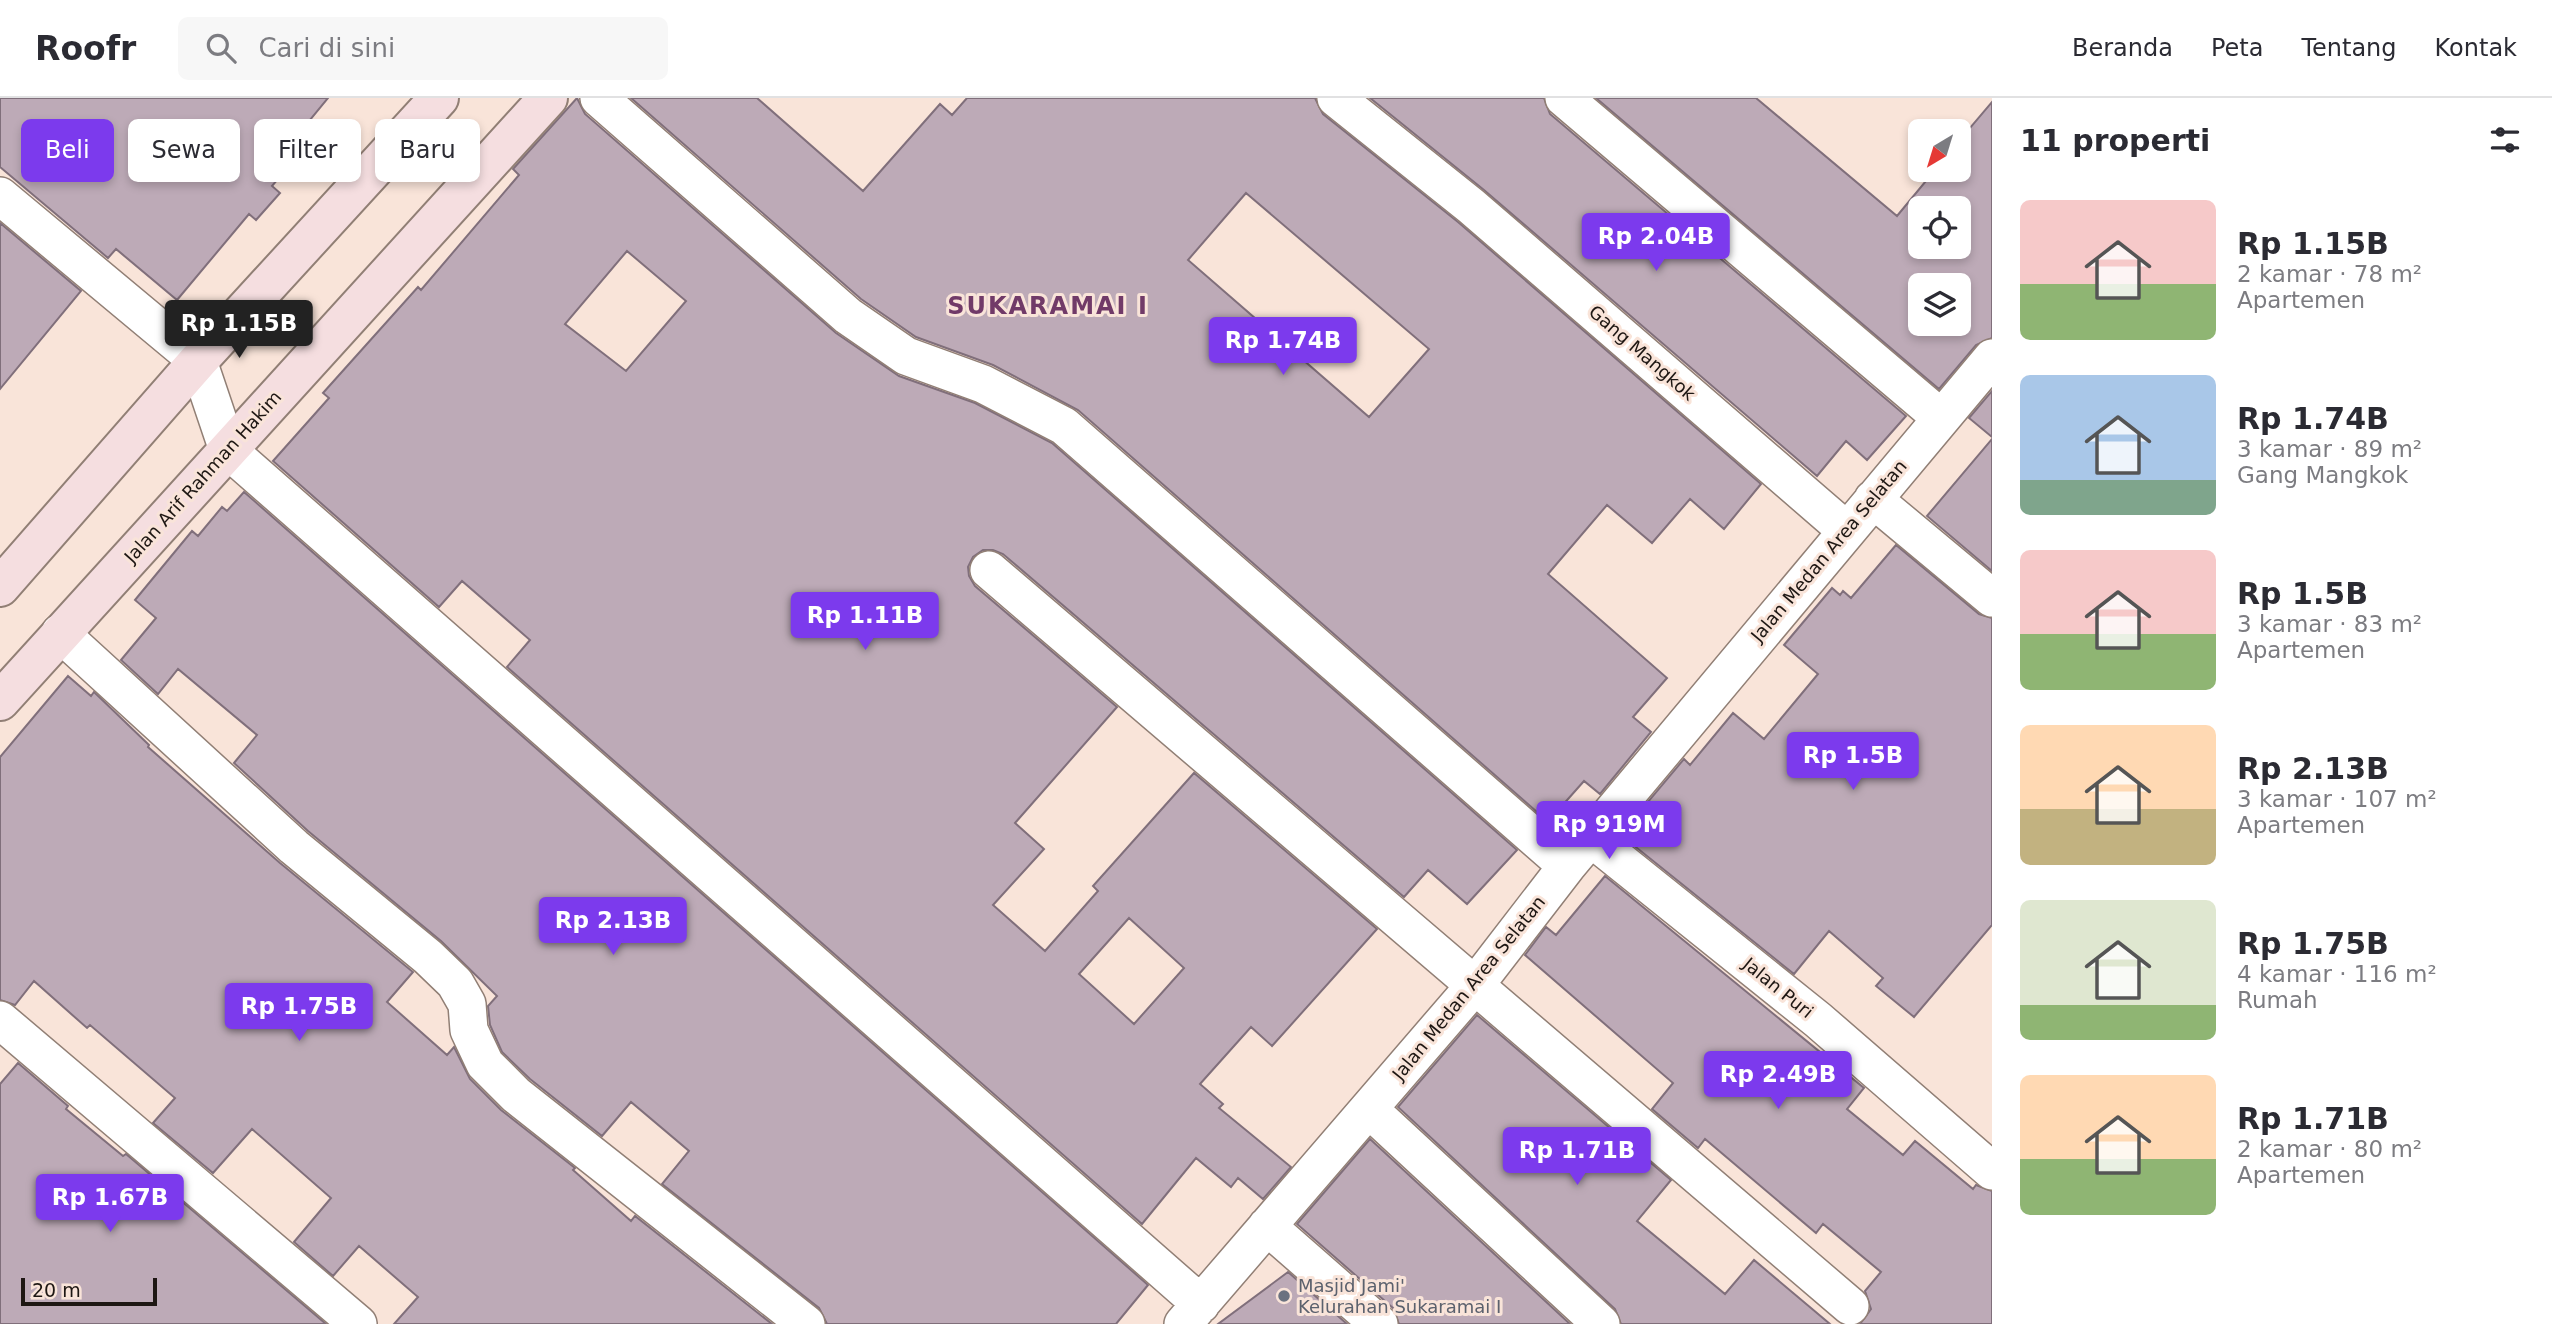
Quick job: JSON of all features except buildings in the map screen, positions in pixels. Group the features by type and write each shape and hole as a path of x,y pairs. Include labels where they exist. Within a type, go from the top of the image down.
{"main road":[{"path":"1,585 198,361 439,98"},
{"name":"Jalan Arif Rahman Hakim","path":"0,701 548,98"}],"street":[{"path":"599,98 848,316 906,356 983,384 1064,426 1567,866"},
{"name":"Gang Mangkok","path":"1336,98 1471,206 1847,531"},
{"path":"1564,98 1940,417"},
{"path":"0,196 198,361 228,450 1192,1314"},
{"name":"Jalan Medan Area Selatan","path":"1192,1314 1476,985 1567,866 1992,358"},
{"path":"1872,499 1992,598"},
{"path":"989,570 1850,1306"},
{"path":"60,633 294,847 428,957 455,983 467,1004 468,1030 485,1064 516,1095 806,1324"},
{"name":"Jalan Puri","path":"1591,838 1986,1153"},
{"path":"0,1020 359,1324"},
{"path":"1370,1110 1601,1324"},
{"path":"1267,1226 1379,1324"}],"place":[{"name":"Masjid Jami' Kelurahan Sukaramai I","path":"1284,1296"}],"district":[{"name":"SUKARAMAI I","path":"1048,306"}]}
